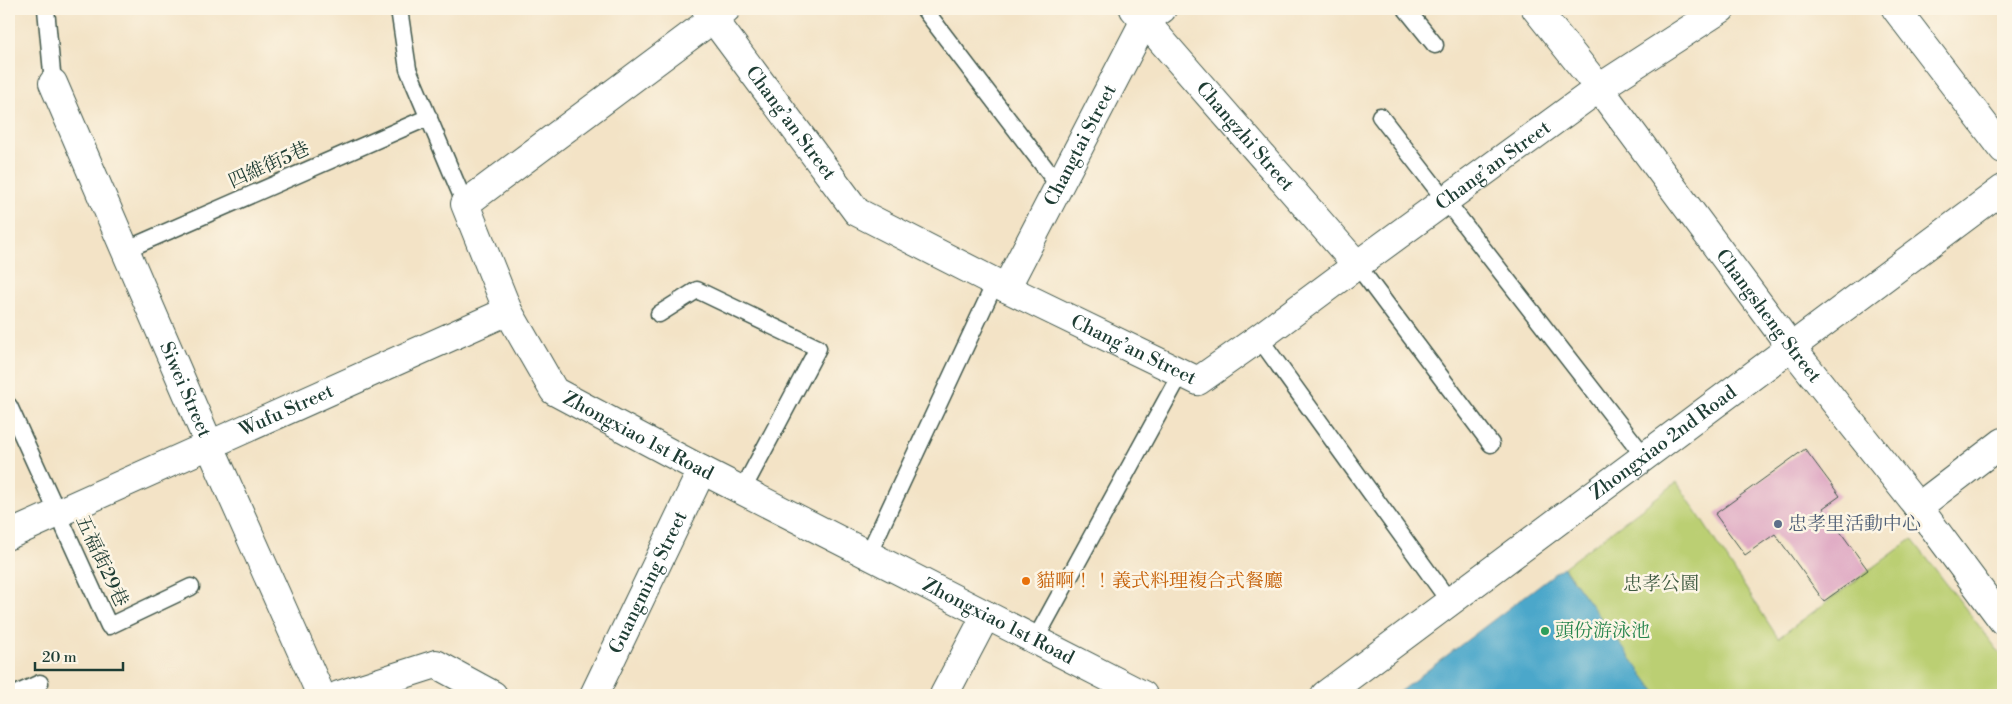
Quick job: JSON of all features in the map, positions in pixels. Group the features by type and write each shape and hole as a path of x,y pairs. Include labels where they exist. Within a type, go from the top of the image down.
{"street":[{"name":"Changsheng Street","path":"1536,9 1599,88 1791,347 1918,507 2003,620"},
{"name":"Chang’an Street","path":"715,12 857,212 1000,286 1198,381 1260,338 1599,88 1721,9"},
{"path":"1896,9 2003,149"},
{"path":"465,204 715,12"},
{"name":"Changtai Street","path":"1000,286 1059,186 1147,13"},
{"name":"Changzhi Street","path":"1147,13 1357,265"},
{"name":"Siwei Street","path":"53,83 209,444 321,695"},
{"name":"Zhongxiao 2nd Road","path":"1325,695 2003,189"},
{"name":"Zhongxiao 1st Road","path":"465,204 508,311 554,390 742,491 1143,695"},
{"name":"Wufu Street","path":"9,535 508,311"},
{"path":"1918,507 2003,442"},
{"name":"Guangming Street","path":"594,695 702,470"},
{"path":"944,695 986,615"},
{"path":"340,695 436,664 493,695"}],"lane":[{"path":"46,9 53,83"},
{"path":"399,9 408,69 465,204"},
{"path":"924,9 1059,186"},
{"path":"1406,9 1435,45"},
{"path":"1380,116 1644,456"},
{"name":"四維街5巷","path":"126,250 429,117"},
{"path":"1357,265 1491,444"},
{"path":"868,555 1000,286"},
{"path":"659,314 697,290 818,348 742,491"},
{"path":"1260,338 1449,602"},
{"path":"1034,640 1181,373"},
{"path":"9,406 57,513"},
{"name":"五福街29巷","path":"57,513 109,626 191,587"},
{"path":"14,695 40,683"}],"green space":[{"name":"忠孝公園","path":"1677,482 1778,638 1912,539 2003,657 2003,695 1654,695 1564,567"}],"water":[{"name":"頭份游泳池","path":"1563,567 1658,695 1395,695"}],"building":[{"name":"忠孝里活動中心","path":"1805,449 1840,496 1823,508 1868,570 1824,601 1775,534 1745,555 1715,514"}],"place":[{"name":"忠孝里活動中心","path":"1778,524"},
{"name":"貓啊！！義式料理複合式餐廳","path":"1026,581"},
{"name":"頭份游泳池","path":"1545,631"}]}
